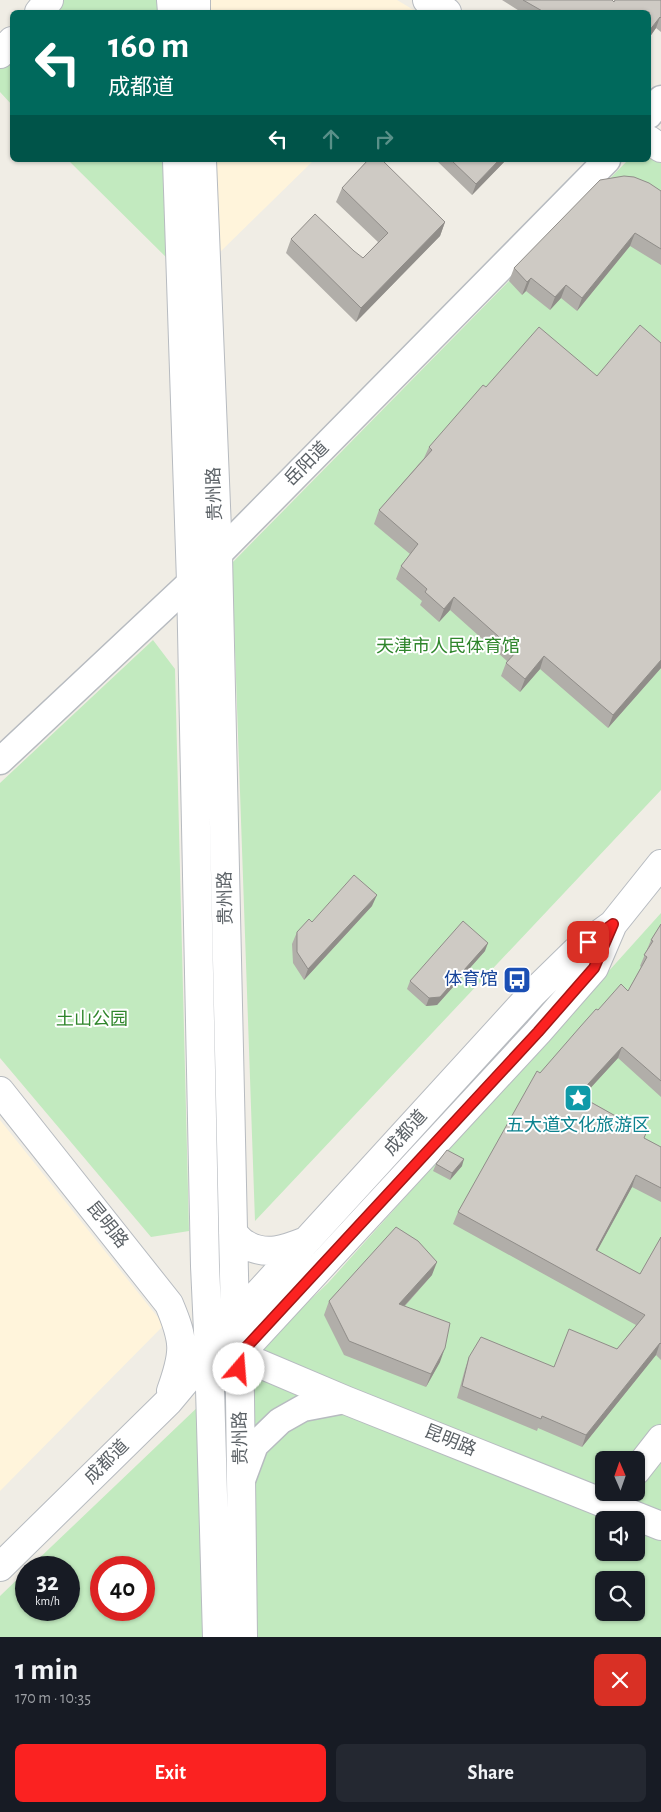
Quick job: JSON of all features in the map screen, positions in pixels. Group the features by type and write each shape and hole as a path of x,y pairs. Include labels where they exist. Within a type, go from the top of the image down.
{"street":[{"path":"40,10 50,0"},
{"path":"427,0 444,10"},
{"path":"0,54 10,43"},
{"path":"651,112 661,99"},
{"name":"贵州路","path":"177,162 191,582 205,1256 210,1353 216,1637"},
{"name":"贵州路","path":"202,162 218,555 235,1319 239,1355 243,1637"},
{"name":"岳阳道","path":"0,761 191,582 605,162"},
{"name":"成都道","path":"0,1567 168,1402 210,1353 235,1319 532,994 576,951 613,924 661,864"},
{"name":"成都道","path":"239,1355 538,1032 594,968 613,924"},
{"name":"昆明路","path":"0,1091 169,1304 178,1324 183,1344 180,1367 168,1402"},
{"path":"233,1233 245,1244 265,1250 283,1250 308,1240"},
{"path":"210,1353 239,1355"},
{"name":"昆明路","path":"239,1355 346,1400 595,1492"},
{"path":"241,1483 255,1445 280,1421 303,1408 346,1400"},
{"path":"645,1459 661,1438"},
{"name":"昆明路","path":"617,1501 661,1526"}],"shaded area":[{"path":"209,0 397,0 414,10 209,10"},
{"path":"213,162 312,162 216,256"},
{"path":"0,1120 164,1325 0,1491"}],"green space":[{"path":"58,0 162,0 162,10 49,10"},
{"path":"10,54 10,103 0,92 0,66"},
{"name":"天津市人民体育馆","path":"651,157 661,163 661,790 255,1221 232,563 626,162 651,162"},
{"path":"70,162 171,162 177,268"},
{"name":"土山公园","path":"153,640 175,669 189,1231 151,1237 0,1058 0,783"},
{"name":"五大道文化旅游区","path":"661,913 661,1637 0,1637 0,1596 15,1582 15,1621 80,1621 80,1556 42,1556 328,1283"}],"building":[{"path":"523,0 612,0 614,2 615,0 661,0 661,18 651,28 651,10 540,10"},
{"path":"366,162 384,162 445,222 361,308 291,239 315,214 363,258 388,233 342,188"},
{"path":"453,162 497,162 476,184"},
{"path":"624,176 634,177 649,183 661,191 661,249 635,233 582,298 566,285 555,297 531,278 527,282 514,268 600,180"},
{"name":"天津市人民体育馆","path":"640,325 661,343 661,660 613,715 544,656 525,679 506,663 516,652 454,597 444,609 425,592 427,589 401,566 418,544 379,510 432,450 429,447 483,385 486,387 539,327 597,376"},
{"path":"354,875 377,895 308,969 297,952 297,932 309,919 312,922"},
{"path":"463,921 488,943 440,997 429,998 410,981"},
{"path":"661,924 661,1081 622,1047 578,1095 646,1133 644,1138 661,1147 661,1188 636,1175 596,1250 640,1274 661,1237 661,1344 586,1435 542,1416 541,1419 462,1386 469,1357 481,1337 554,1367 569,1329 617,1349 645,1315 458,1212 537,1071 540,1073 596,1009 598,1010 621,984 628,991 647,957 644,955"},
{"path":"447,1150 464,1159 452,1173 436,1164"},
{"path":"396,1227 418,1241 437,1262 399,1304 450,1323 445,1348 431,1374 349,1341 329,1301"}],"place":[{"name":"体育馆","path":"517,980"},
{"name":"五大道文化旅游区","path":"578,1098"}],"route":[{"path":"239,1369 239,1355 538,1032 594,968 613,924 588,942"}]}
